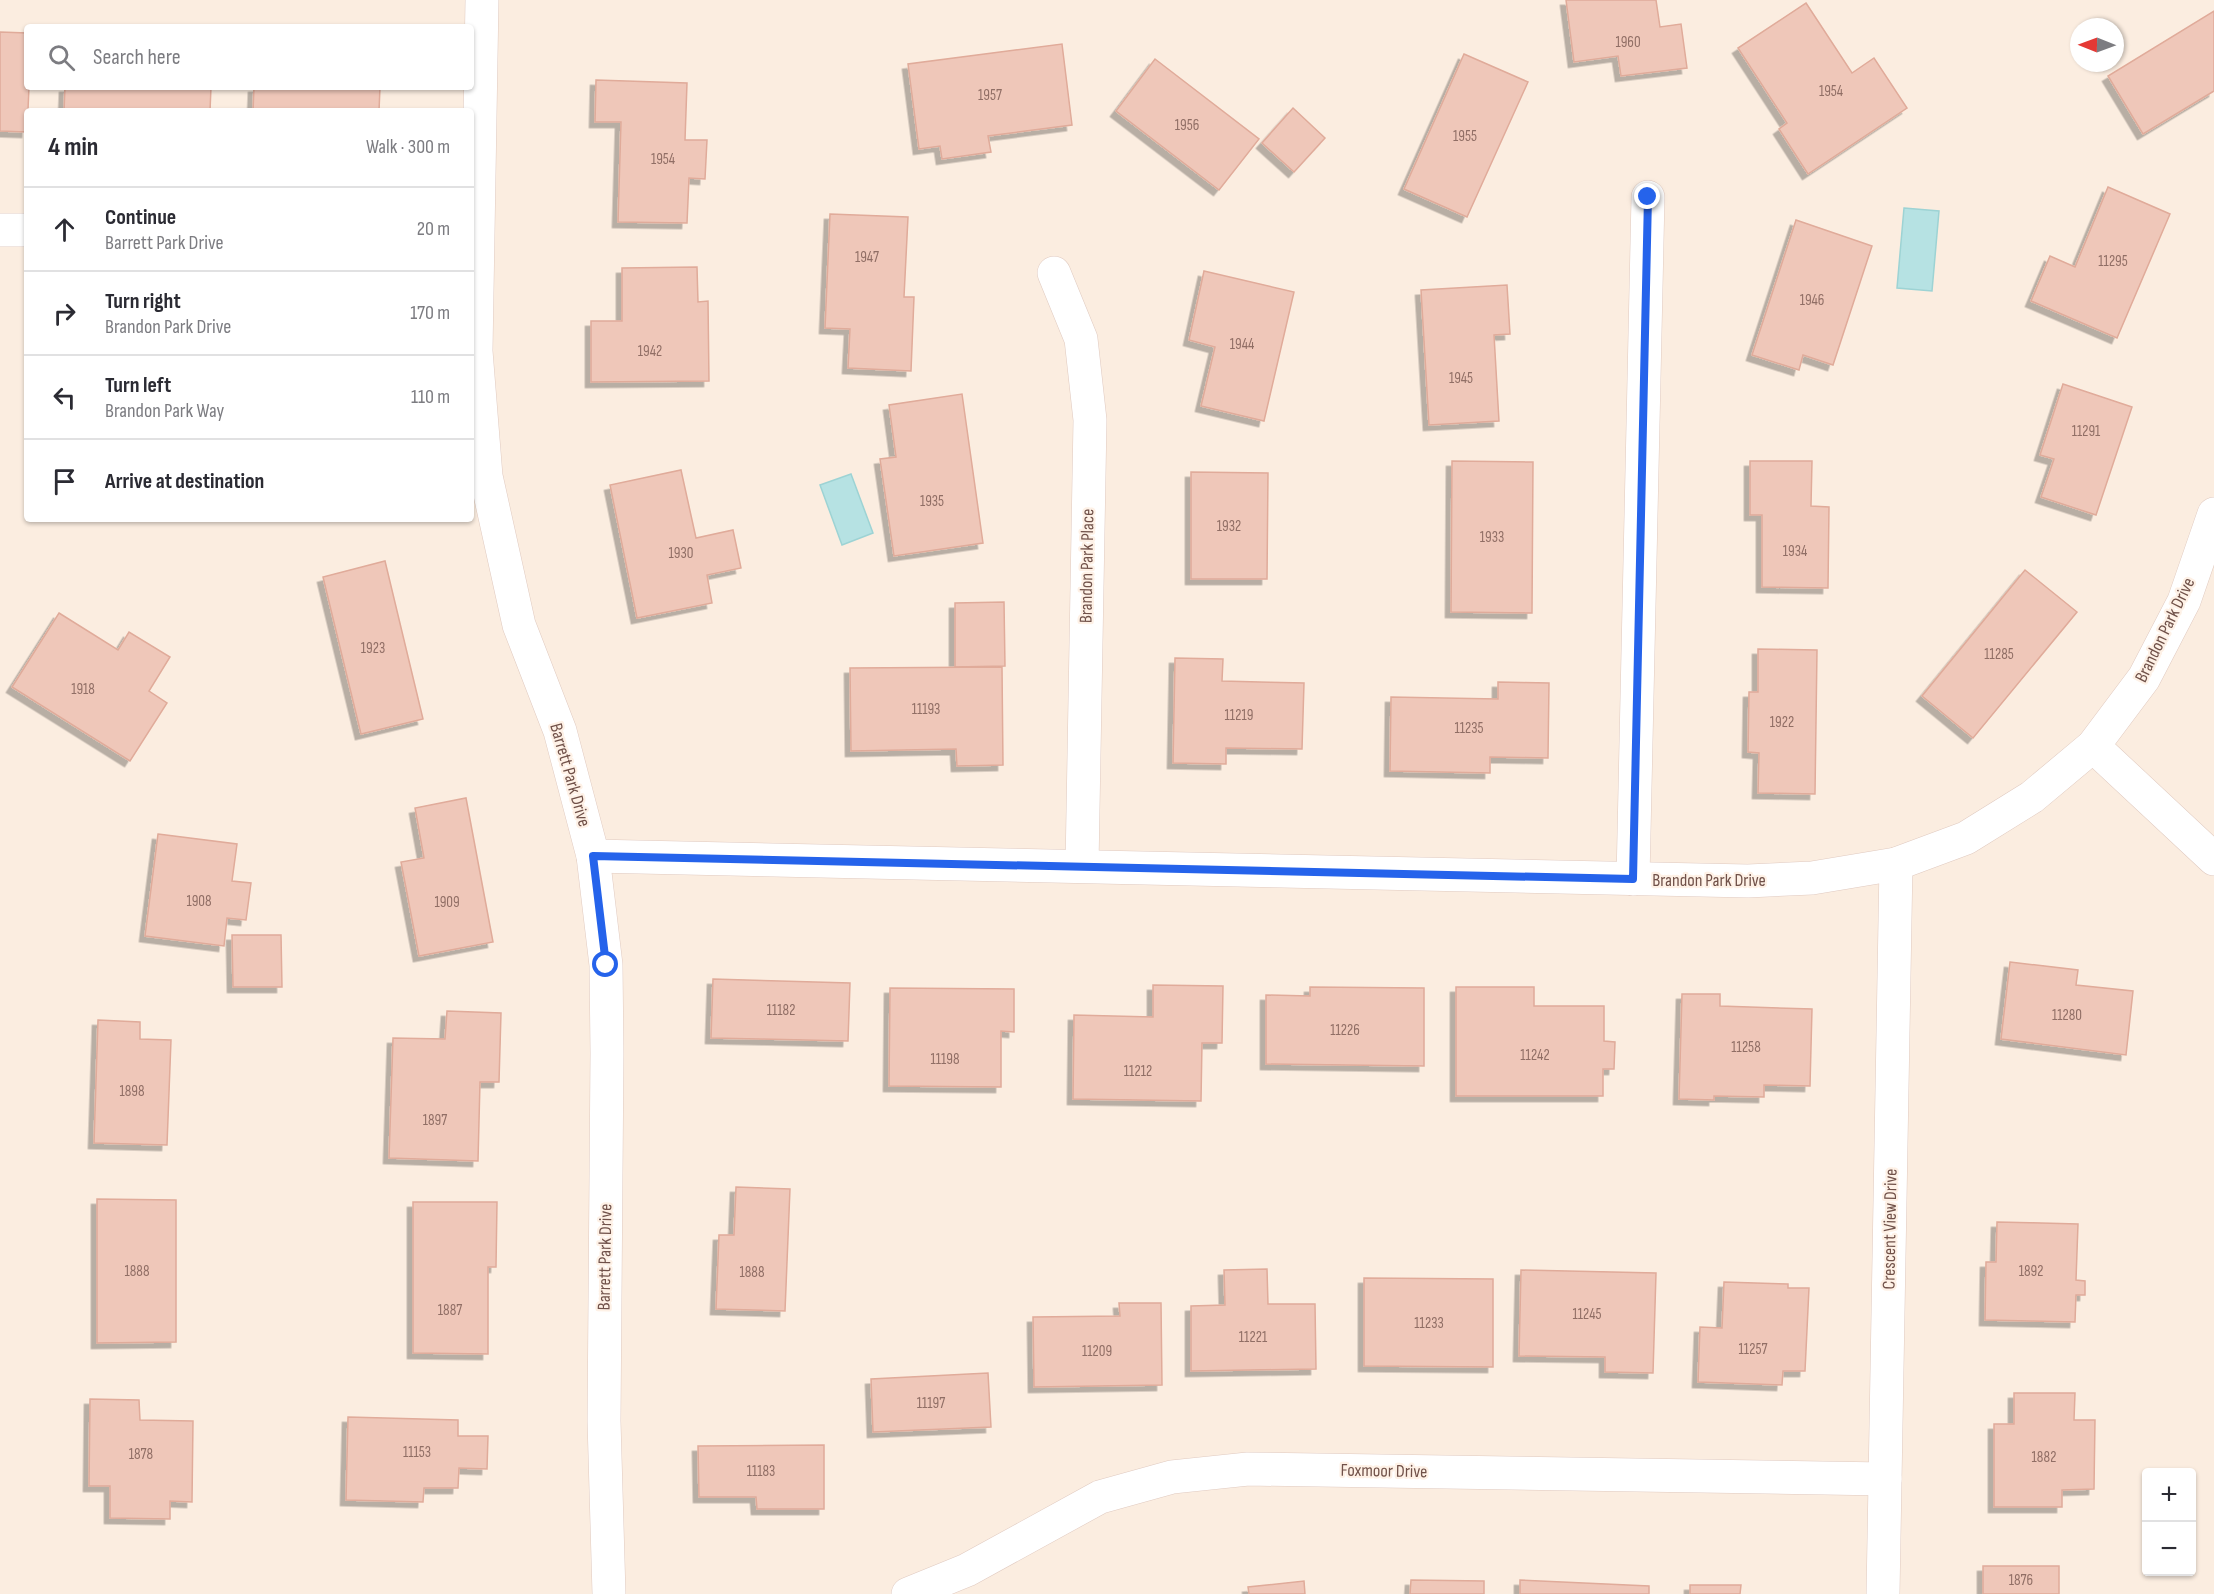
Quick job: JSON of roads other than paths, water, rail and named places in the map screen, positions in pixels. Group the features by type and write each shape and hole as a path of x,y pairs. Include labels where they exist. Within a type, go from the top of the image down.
{"street":[{"name":"Barrett Park Drive","path":"482,0 474,237 476,351 486,476 519,625 560,731 593,856 606,965 608,1053 604,1421 609,1594"},
{"path":"1633,879 1648,197"},
{"path":"0,230 24,230"},
{"name":"Brandon Park Place","path":"1054,273 1080,339 1090,420 1082,866"},
{"name":"Brandon Park Drive","path":"593,856 1748,881 1812,878 1896,864 1966,838 2032,797 2093,746 2144,678 2184,601 2214,514"},
{"path":"2093,746 2214,859"},
{"name":"Crescent View Drive","path":"1883,1594 1896,864"},
{"name":"Foxmoor Drive","path":"909,1594 968,1570 1100,1497 1172,1477 1248,1469 1885,1479"}],"water":[{"path":"1904,208 1939,211 1932,291 1897,288"},
{"path":"851,474 873,533 842,545 820,485"}]}
